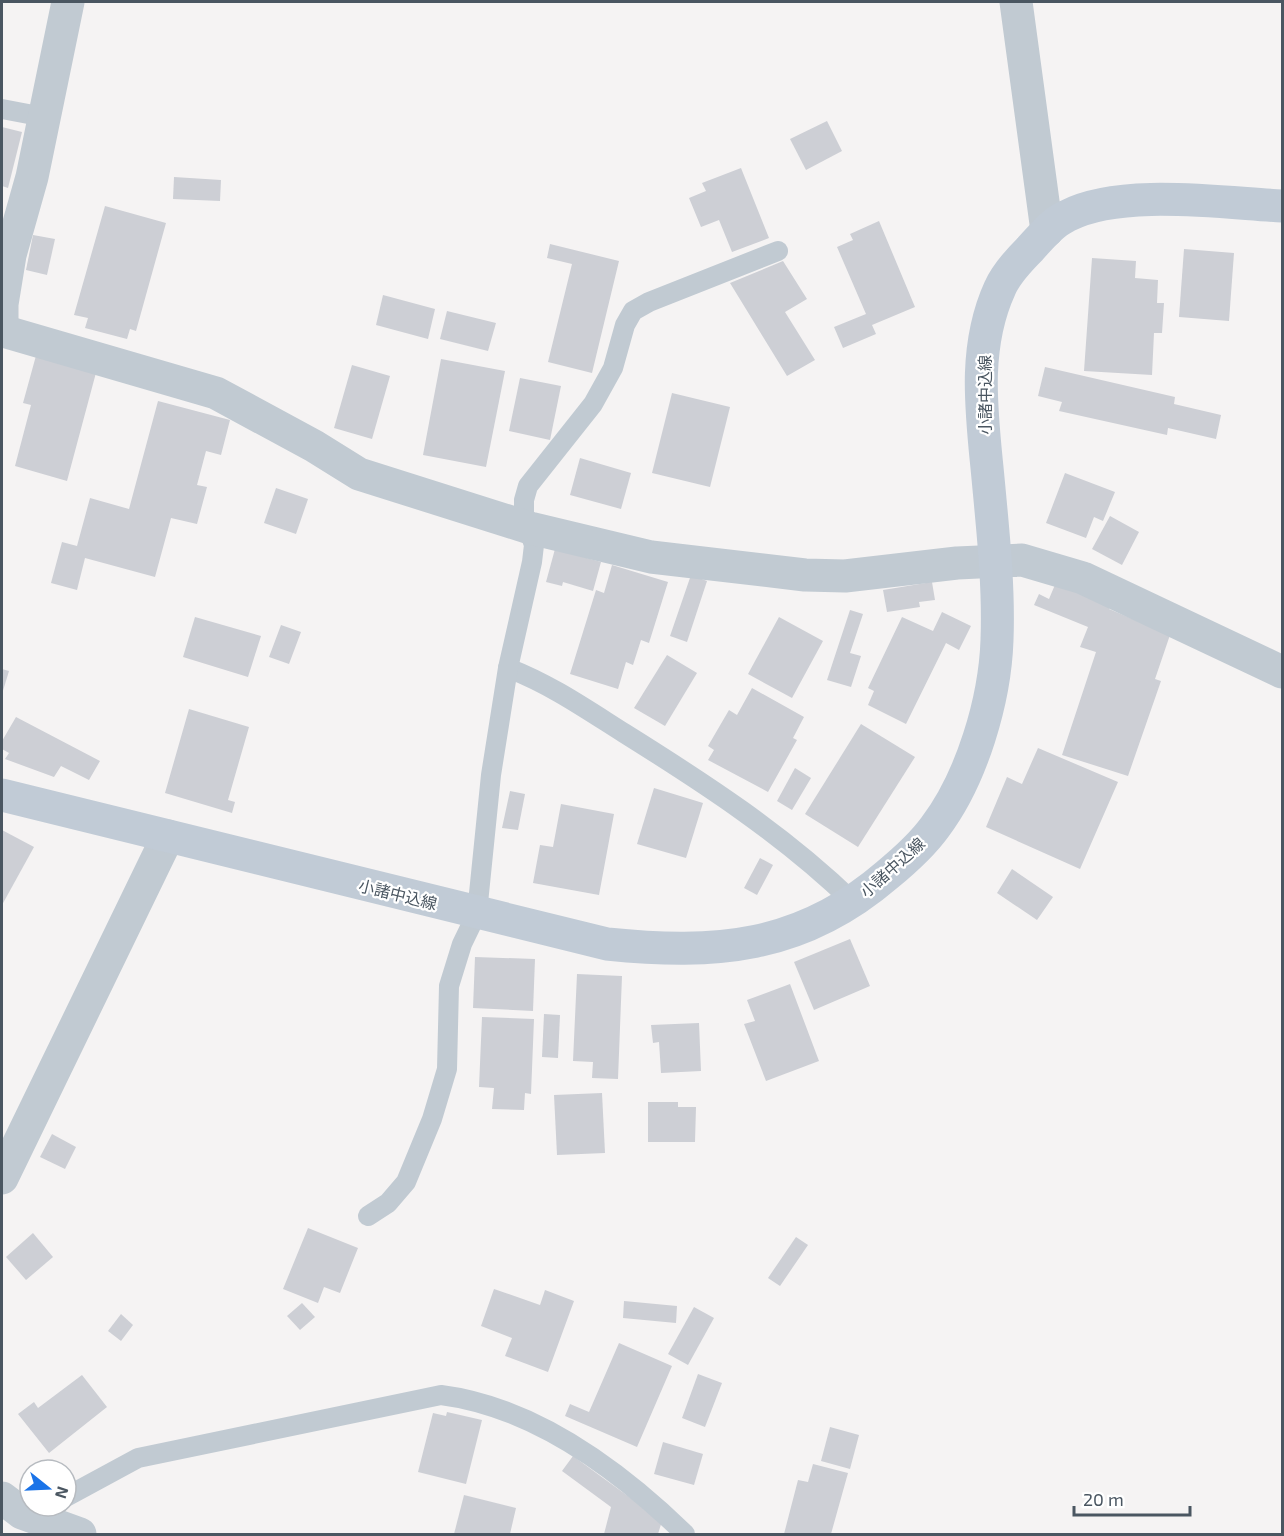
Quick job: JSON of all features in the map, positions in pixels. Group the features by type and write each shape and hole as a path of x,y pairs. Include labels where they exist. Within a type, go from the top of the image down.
{"main road":[{"name":"小諸中込線","path":"2,795 607,944 728,948 766,940 812,924 852,902 904,860 936,826 955,794 976,744 990,696 997,641 996,561 981,413 980,364 988,323 1000,286 1047,231 1066,216 1094,206 1134,201 1282,206"}],"street":[{"path":"68,2 32,177 10,255 2,304 2,330 216,393 314,446 359,474 530,528 651,557 804,575 845,576 1022,560 1083,578 1282,672"},
{"path":"1016,2 1047,231"},
{"path":"2,1178 168,836"},
{"path":"2,1498 18,1510"},
{"path":"65,1518 80,1534"}],"lane":[{"path":"2,109 44,117"},
{"path":"368,1216 388,1203 406,1182 432,1119 447,1069 449,986 462,944 477,913 491,775 508,668 532,562 534,545 530,528 524,517 524,500 528,486 560,448 605,384 625,325 633,311 649,302 778,251"},
{"path":"508,668 538,679 686,772 779,836 852,902"},
{"path":"78,1488 138,1458 441,1395 463,1398 529,1422 586,1454 632,1485 685,1534"}],"building":[{"path":"827,121 842,151 806,170 790,139"},
{"path":"2,127 22,132 8,188 2,186"},
{"path":"741,168 769,238 732,252 719,220 701,227 689,198 706,191 702,183"},
{"path":"174,177 221,180 220,201 173,199"},
{"path":"105,206 166,223 136,331 130,329 127,339 85,328 88,318 74,315"},
{"path":"879,221 915,307 872,325 876,334 843,348 834,327 866,314 837,247 853,240 850,234"},
{"path":"33,235 55,239 47,275 26,270"},
{"path":"550,244 619,261 592,373 548,362 572,264 547,258"},
{"path":"1184,249 1234,253 1229,321 1179,317"},
{"path":"1092,258 1136,261 1135,278 1158,280 1157,303 1164,303 1162,333 1154,333 1152,375 1084,371"},
{"path":"783,261 807,299 785,312 815,360 787,376 730,283"},
{"path":"383,295 435,309 428,339 376,325"},
{"path":"447,311 496,323 488,351 440,339"},
{"path":"37,352 97,369 67,481 15,466 31,405 23,403"},
{"path":"441,359 505,371 486,467 423,455"},
{"path":"352,365 390,376 372,439 334,428"},
{"path":"1045,367 1175,397 1174,404 1221,415 1216,439 1168,428 1167,435 1059,411 1062,402 1038,396"},
{"path":"520,378 561,386 550,440 509,431"},
{"path":"672,393 730,407 710,487 652,473"},
{"path":"158,401 230,420 221,455 206,451 197,485 207,487 197,524 171,518 155,577 85,558 77,590 51,583 62,542 77,546 90,498 129,509"},
{"path":"580,458 631,473 621,509 570,495"},
{"path":"1065,473 1115,492 1103,521 1094,517 1086,538 1046,523"},
{"path":"276,488 308,499 296,534 264,523"},
{"path":"1110,516 1139,532 1122,565 1092,549"},
{"path":"555,549 601,562 593,591 563,582 562,586 546,582"},
{"path":"612,565 668,582 649,643 641,640 633,665 626,662 618,689 570,674 596,590 604,593"},
{"path":"691,575 707,581 687,642 670,636"},
{"path":"1057,580 1112,602 1109,609 1170,635 1155,679 1161,681 1128,776 1062,755 1096,652 1080,647 1088,627 1034,605 1039,594 1049,599"},
{"path":"932,582 935,600 919,602 920,607 887,612 883,590"},
{"path":"850,610 863,614 850,653 861,656 851,687 827,680"},
{"path":"942,612 971,626 959,650 946,643 906,724 868,705 874,691 868,688 902,617 933,631"},
{"path":"195,617 261,636 248,677 183,657"},
{"path":"779,617 823,641 792,698 748,674"},
{"path":"281,625 301,632 289,664 269,657"},
{"path":"667,655 697,673 665,726 634,708"},
{"path":"2,669 9,671 2,694"},
{"path":"752,688 804,717 793,738 797,740 768,792 708,760 714,750 708,746 729,710 737,715"},
{"path":"189,709 249,727 228,800 235,802 232,813 165,793"},
{"path":"16,717 100,761 89,780 61,766 54,777 5,759 9,753 2,749 2,741"},
{"path":"861,724 915,757 858,847 805,814"},
{"path":"1038,748 1118,782 1080,869 986,827 1007,777 1022,784"},
{"path":"795,768 811,778 792,810 777,801"},
{"path":"654,788 703,803 686,858 637,844"},
{"path":"510,791 525,794 518,830 502,828"},
{"path":"561,804 614,814 599,895 533,883 540,845 553,847"},
{"path":"2,830 34,847 2,905"},
{"path":"760,858 773,865 757,895 744,888"},
{"path":"1012,869 1053,897 1037,920 997,893"},
{"path":"850,939 870,986 814,1010 794,962"},
{"path":"475,957 535,959 533,1011 473,1008"},
{"path":"577,974 622,976 618,1079 592,1078 593,1062 573,1061"},
{"path":"790,984 819,1061 766,1081 744,1024 755,1021 747,1000"},
{"path":"544,1014 560,1015 558,1058 542,1057"},
{"path":"482,1017 534,1019 531,1094 525,1093 524,1110 492,1109 494,1088 479,1087"},
{"path":"699,1023 701,1071 661,1073 659,1042 653,1043 651,1025"},
{"path":"602,1093 605,1153 557,1155 554,1095"},
{"path":"648,1102 678,1102 678,1107 696,1107 695,1142 648,1142"},
{"path":"52,1134 76,1147 65,1169 40,1157"},
{"path":"308,1228 358,1248 340,1293 324,1287 318,1303 283,1289"},
{"path":"33,1233 53,1257 26,1280 6,1257"},
{"path":"796,1237 808,1245 780,1286 768,1278"},
{"path":"494,1289 540,1305 545,1290 574,1301 548,1372 505,1356 512,1338 481,1326"},
{"path":"624,1301 677,1306 676,1323 623,1318"},
{"path":"302,1303 315,1317 300,1330 287,1316"},
{"path":"694,1307 714,1318 688,1365 668,1354"},
{"path":"121,1314 133,1325 121,1341 108,1331"},
{"path":"619,1343 672,1366 637,1447 565,1416 570,1404 589,1412"},
{"path":"698,1374 722,1383 705,1427 682,1418"},
{"path":"82,1375 107,1407 49,1453 18,1414 34,1402 38,1408"},
{"path":"447,1412 482,1420 466,1484 418,1472 433,1413 446,1416"},
{"path":"830,1427 859,1435 850,1469 821,1461"},
{"path":"663,1442 703,1454 694,1485 654,1474"},
{"path":"573,1456 662,1521 658,1534 604,1534 611,1507 562,1471"},
{"path":"813,1464 848,1473 831,1534 784,1534 798,1480 808,1482"},
{"path":"464,1495 516,1508 510,1534 454,1534"}]}
